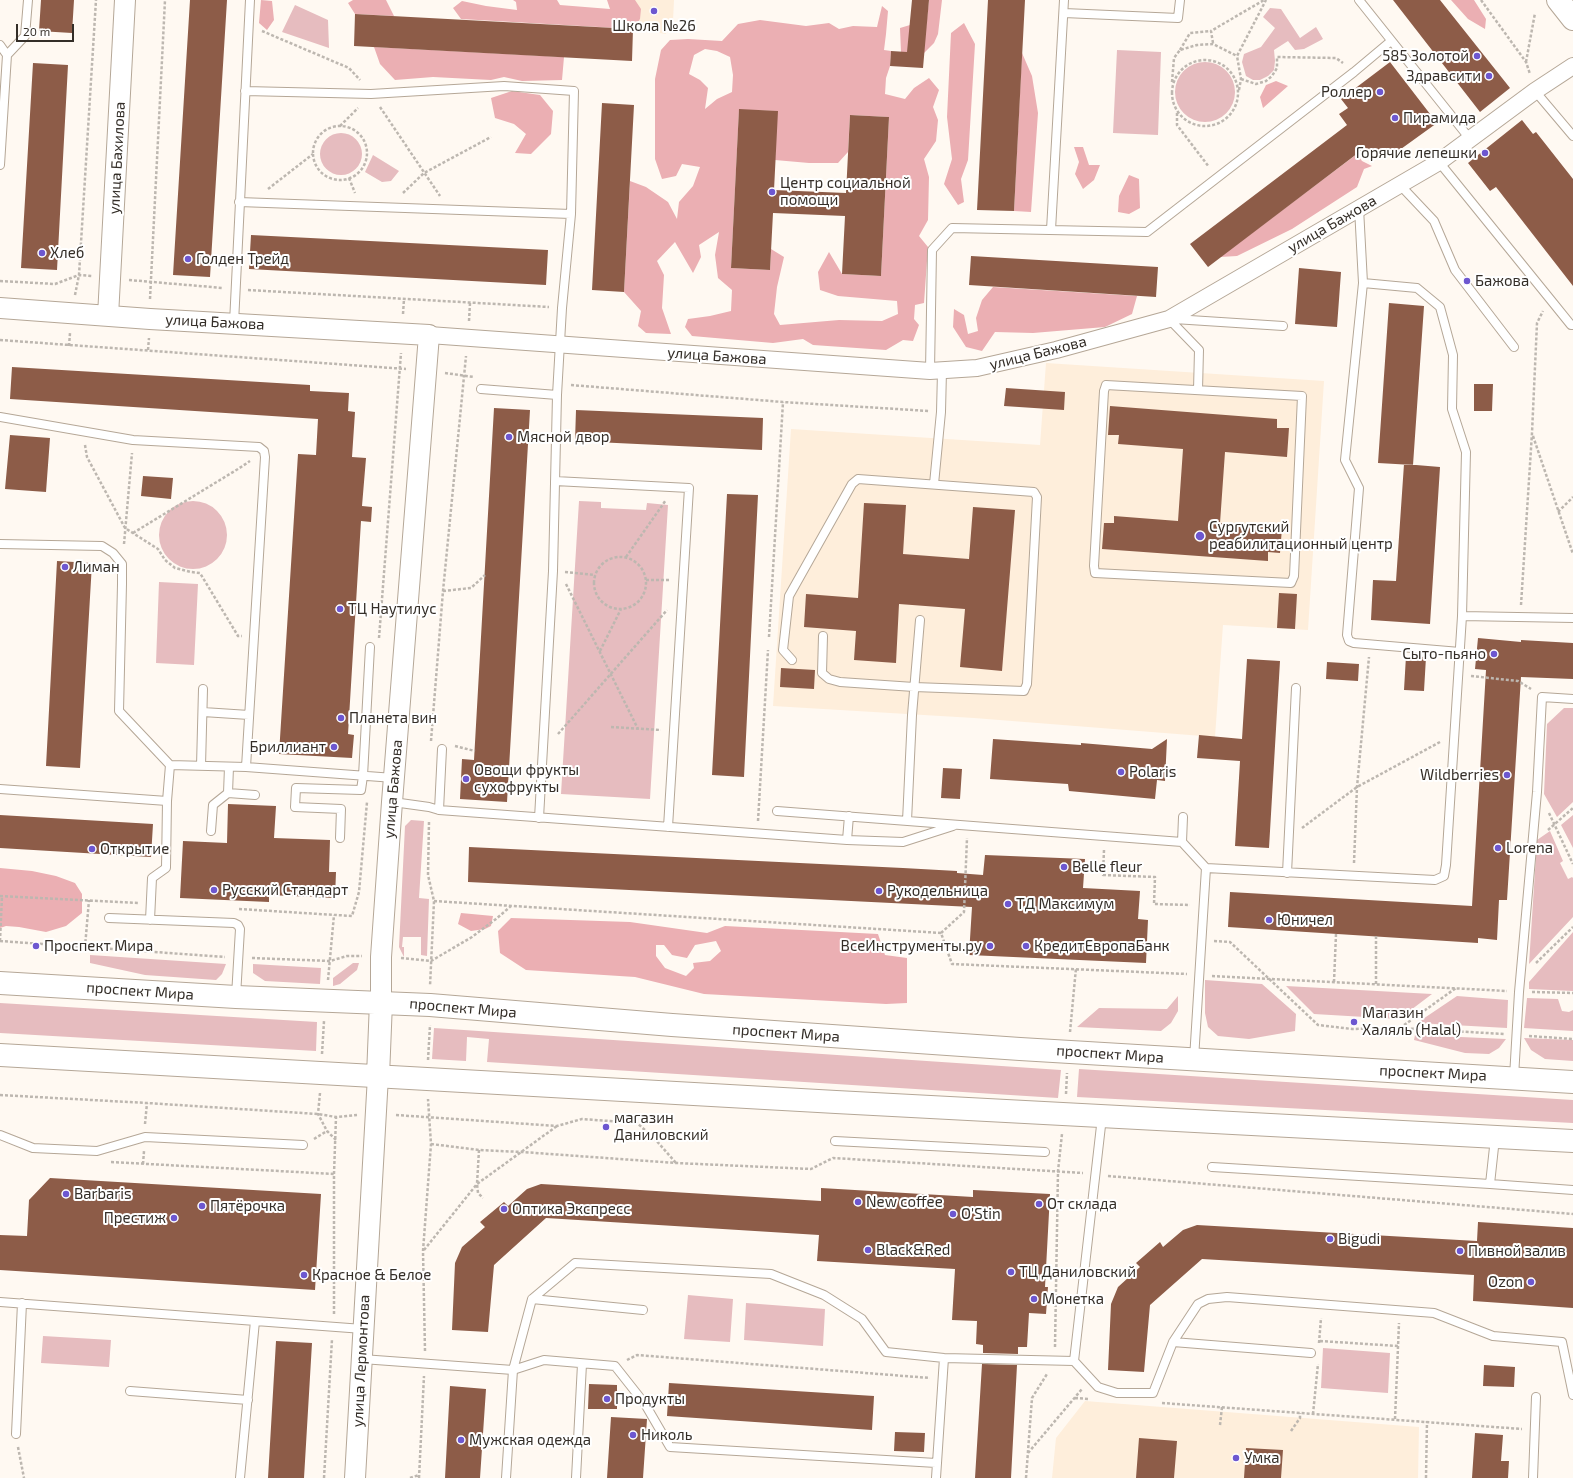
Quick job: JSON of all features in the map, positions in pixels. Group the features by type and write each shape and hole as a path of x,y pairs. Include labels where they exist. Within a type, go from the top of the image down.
{"main road":[{"path":"1558,0 1573,19"},
{"name":"проспект Мира","path":"0,982 236,997 430,1005 672,1026 1194,1060 1573,1082"},
{"name":"улица Бажова","path":"378,1076 381,1002"},
{"path":"0,1054 125,1063 427,1078 1064,1115 1573,1141"}],"street":[{"name":"улица Бахилова","path":"108,316 125,0"},
{"name":"улица Бажова","path":"0,308 108,316 468,337 936,371 977,368 1056,350 1169,319 1439,162 1535,91 1573,66"},
{"name":"улица Бажова","path":"381,1002 381,957 392,802 429,335"},
{"name":"улица Лермонтова","path":"355,1478 378,1076"}],"lane":[{"path":"7,55 25,36 28,0"},
{"path":"234,323 250,0"},
{"path":"1050,230 1064,0"},
{"path":"1064,13 1178,18 1180,0"},
{"path":"1359,0 1470,139"},
{"path":"934,484 941,412 936,371 932,250 952,228 1147,232 1354,72 1391,41"},
{"path":"0,45 7,55 0,165"},
{"path":"245,91 371,94 504,86 574,91 571,214 562,308 557,395 555,481 556,571 539,818"},
{"path":"1535,91 1573,136"},
{"path":"1439,162 1571,325 1573,325"},
{"path":"1400,185 1434,221 1455,270 1514,347"},
{"path":"239,202 571,214"},
{"path":"1359,208 1363,283 1345,460 1359,488 1347,635 1349,641 1354,644 1370,644 1460,652"},
{"path":"777,811 1182,842 1206,868 1435,880 1444,876 1462,616 1466,452 1452,408 1453,355 1440,307 1417,288 1363,283"},
{"path":"1169,319 1283,326"},
{"path":"1169,319 1199,350 1198,390"},
{"path":"1106,385 1198,390 1302,396 1294,576 1291,584 1095,573 1094,566 1104,391 1106,385"},
{"path":"482,389 557,395"},
{"path":"0,417 83,430 133,440 259,448 264,451 265,457 246,767"},
{"path":"792,660 783,650 789,596 852,484 858,479 1034,492 1037,498 1027,684 1024,691 1016,692 914,687 840,682 829,679 822,673 823,636"},
{"path":"555,481 687,488 689,490 668,827"},
{"path":"0,544 102,546 114,553 122,564 119,711 170,765 246,767 394,778"},
{"path":"1462,616 1573,618"},
{"path":"907,821 914,687 920,620"},
{"path":"340,838 341,809 295,807 296,788 361,790 366,776 370,647"},
{"path":"201,766 203,688"},
{"path":"1288,873 1288,839 1296,688"},
{"path":"1514,1078 1520,979 1537,792 1542,697 1573,699"},
{"path":"203,712 249,715"},
{"path":"439,810 442,749"},
{"path":"150,920 152,878 166,868 167,800 170,765"},
{"path":"228,767 228,793"},
{"path":"0,789 167,800"},
{"path":"211,831 213,805 228,793 255,796"},
{"path":"392,802 430,807 439,810 847,840 903,842 958,825"},
{"path":"847,840 849,816"},
{"path":"1182,842 1183,817"},
{"path":"1194,1060 1206,868"},
{"path":"109,918 234,923 238,925 240,929 236,997"},
{"path":"1074,1361 1102,1117"},
{"path":"0,1135 33,1148 97,1152 145,1136 303,1146"},
{"path":"1490,1184 1495,1137"},
{"path":"835,1141 1045,1152"},
{"path":"1212,1167 1573,1190"},
{"path":"506,1478 513,1370 532,1299 575,1263 771,1274 824,1295 862,1320 886,1352 944,1358 1074,1361 1098,1387 1117,1393 1153,1394 1173,1342 1198,1304 1208,1299 1227,1296 1434,1313 1492,1336 1562,1342 1573,1395"},
{"path":"532,1299 643,1310"},
{"path":"0,1302 363,1329"},
{"path":"16,1434 22,1304"},
{"path":"240,1478 255,1321"},
{"path":"1173,1342 1311,1353"},
{"path":"936,1478 944,1358"},
{"path":"361,1359 425,1362 513,1370 544,1360 615,1366 645,1404 670,1447 936,1463"},
{"path":"576,1478 582,1364"},
{"path":"130,1391 248,1400"},
{"path":"1533,1478 1536,1397"}],"path":[{"path":"69,346 72,313 79,275 96,0"},
{"path":"150,283 165,0"},
{"path":"1265,0 1237,56 1241,79 1234,110 1228,118 1211,126 1192,124 1184,119 1177,112 1171,95 1174,58 1190,34 1211,31 1265,0"},
{"path":"1481,0 1526,62 1535,91"},
{"path":"1526,62 1535,13"},
{"path":"248,26 349,68 371,94 449,210"},
{"path":"1211,31 1213,44"},
{"path":"1180,50 1197,45 1213,44 1237,56"},
{"path":"1241,79 1256,84 1266,81 1272,76 1277,68 1277,57 1336,58 1354,72"},
{"path":"1172,85 1176,76 1189,63 1199,60 1208,60 1217,62 1226,67 1236,82 1238,92"},
{"path":"340,126 371,94"},
{"path":"1177,112 1177,125 1218,178"},
{"path":"340,126 348,127 356,131 364,140 367,153 366,161 357,174 341,180 332,179 319,170 313,154 314,146 318,138 331,128 340,126"},
{"path":"388,207 424,173 491,137"},
{"path":"250,202 313,154"},
{"path":"0,280 54,284 79,275 150,283 235,289 562,308"},
{"path":"379,643 404,299"},
{"path":"1520,617 1532,434 1537,323 1550,299"},
{"path":"431,743 443,591 470,303"},
{"path":"0,340 426,371 480,377"},
{"path":"558,384 783,402 941,412"},
{"path":"769,638 783,402"},
{"path":"83,430 87,457 125,528 158,549 165,560 175,568 200,573 238,636 253,638"},
{"path":"1532,434 1573,554"},
{"path":"122,564 133,440"},
{"path":"133,533 238,469 264,451"},
{"path":"626,557 674,488"},
{"path":"1558,512 1573,497"},
{"path":"614,557 626,557 636,562 643,570 646,580 645,592 632,606 621,609 612,608 603,603 597,596 594,584 595,575 600,565 614,557"},
{"path":"556,571 595,575"},
{"path":"556,571 600,651 638,729"},
{"path":"443,591 471,588 485,575"},
{"path":"646,580 683,580"},
{"path":"543,751 682,592"},
{"path":"600,651 621,609"},
{"path":"1353,876 1357,787 1370,644"},
{"path":"757,834 768,645"},
{"path":"1458,675 1518,681 1542,697"},
{"path":"611,727 674,731"},
{"path":"1288,839 1357,787 1454,734"},
{"path":"238,909 352,916 359,892 366,776"},
{"path":"1537,792 1555,823 1573,864"},
{"path":"410,1478 419,1476 425,1362 424,1251 431,1144 428,1116 427,1078 434,901 428,876 430,807"},
{"path":"1533,845 1555,823 1573,808"},
{"path":"434,901 941,933 964,912 968,825"},
{"path":"1105,836 1104,875 1156,877 1154,904 1204,906"},
{"path":"151,904 1,896 0,941 238,958 330,961 347,956 431,960 472,937 511,906"},
{"path":"86,947 89,900"},
{"path":"1520,979 1573,927"},
{"path":"941,933 952,964 1076,968 1519,992 1573,993"},
{"path":"1334,982 1336,934"},
{"path":"1376,936 1376,984"},
{"path":"1201,940 1230,942 1318,1025 1352,1029 1398,1028 1516,1034 1573,1039"},
{"path":"1026,1478 1032,1398 1055,1361 1058,1171 1076,968"},
{"path":"1398,1028 1456,988"},
{"path":"0,1095 336,1116 376,1114 428,1116 557,1126 582,1119 637,1123 655,1139 676,1163"},
{"path":"318,1114 327,1131 336,1141"},
{"path":"324,1478 333,1327 336,1116"},
{"path":"424,1251 478,1184 557,1126"},
{"path":"431,1144 479,1150 676,1163 811,1169 833,1158 1058,1171 1573,1214"},
{"path":"479,1150 478,1194 483,1198"},
{"path":"103,1162 334,1174"},
{"path":"1395,1419 1399,1310"},
{"path":"1320,1341 1398,1346"},
{"path":"615,1366 637,1356 943,1379"},
{"path":"1028,1453 1091,1379"},
{"path":"1075,1398 1096,1399"},
{"path":"1161,1403 1427,1421 1535,1430"},
{"path":"1220,1425 1222,1407"},
{"path":"1291,1431 1300,1418 1300,1412"},
{"path":"1426,1478 1427,1421"},
{"path":"16,1434 24,1478"}],"shaded area":[{"path":"261,0 272,1 274,20 267,30 259,23"},
{"path":"353,0 386,0 394,16 355,14 348,3"},
{"path":"513,0 557,0 560,5 610,9 607,0 635,0 641,9 640,19 633,29 461,19 453,8 462,1 517,10 516,2"},
{"name":"Школа №26","path":"612,0 674,0 673,21 667,21 666,34 633,29 635,1"},
{"path":"929,0 942,0 938,34 934,43 924,53 901,52 900,28 910,25 926,27"},
{"path":"1451,0 1474,0 1486,19 1485,29 1468,19"},
{"path":"295,5 328,20 329,48 282,32"},
{"path":"882,6 888,11 884,50 891,51 890,66 886,78 885,94 905,99 914,88 929,78 939,90 933,107 938,120 936,141 924,159 929,177 928,220 919,236 928,247 924,303 915,305 914,319 919,325 913,341 903,340 886,350 813,345 803,339 773,343 692,336 685,327 688,319 731,311 732,290 718,278 715,255 719,232 699,245 701,257 693,273 675,242 657,261 664,275 662,308 671,334 646,333 638,326 641,311 624,292 630,181 646,187 668,202 677,219 679,202 693,186 700,167 682,164 676,176 662,179 655,159 655,79 661,50 670,40 688,39 722,41 738,24 760,20 806,26 829,23 839,29 853,26 877,27","holes":["705,49 717,51 730,57 733,75 732,92 717,99 705,109 708,88 700,80 689,74 694,55","739,110 777,111 775,160 809,163 838,163 848,152 850,115 889,117 881,276 842,274 829,252 818,272 820,290 838,296 897,301 898,314 882,321 839,320 780,325 774,314 777,287 784,257 771,249 770,270 731,268"]},
{"path":"1270,8 1281,9 1300,38 1316,27 1323,39 1304,49 1295,50 1288,41 1274,50 1274,70 1268,76 1260,80 1253,80 1246,76 1242,62 1244,54 1261,47 1275,28 1263,17"},
{"path":"964,23 975,44 968,160 961,179 964,202 958,205 944,184 952,159 947,117 951,33"},
{"path":"374,47 564,57 562,80 522,81 504,77 491,80 433,77 395,80 380,64"},
{"path":"1117,50 1161,52 1158,135 1113,133"},
{"path":"1022,53 1032,76 1038,113 1031,212 1014,211"},
{"path":"1199,62 1211,62 1222,67 1230,75 1235,86 1233,104 1222,117 1211,122 1199,122 1188,117 1180,109 1175,98 1175,86 1180,75 1188,67"},
{"path":"1276,81 1288,86 1263,108 1260,97 1266,85"},
{"path":"512,91 540,95 553,111 551,134 531,154 515,153 526,134 514,124 495,118 491,98"},
{"path":"337,133 345,133 353,136 359,142 362,154 359,166 353,172 345,175 337,175 329,172 323,166 320,158 320,150 323,142 329,136"},
{"path":"1074,147 1083,147 1089,165 1100,165 1094,180 1083,189 1075,174 1079,162"},
{"path":"1357,154 1362,161 1372,166 1364,169 1357,187 1292,229 1237,256 1220,257"},
{"path":"373,155 399,171 391,181 382,182 365,172"},
{"path":"1129,175 1139,179 1140,208 1129,214 1118,212 1119,196"},
{"path":"993,287 1137,296 1132,314 1105,327 1033,333 995,332 982,351 966,347 953,327 954,309 964,315 968,334 978,331 976,318 982,300"},
{"path":"1046,363 1324,381 1308,630 1223,625 1215,737 974,718 773,706 791,429 1040,445"},
{"path":"186,501 200,501 212,506 222,516 227,528 227,542 222,554 212,564 200,569 186,569 174,564 164,554 159,542 159,528 164,516 174,506"},
{"path":"579,501 601,502 601,508 646,510 647,503 668,505 650,799 561,794"},
{"path":"159,582 198,584 194,665 156,663"},
{"path":"1564,708 1573,708 1573,802 1557,817 1544,794 1547,724"},
{"path":"1573,815 1573,848 1561,825"},
{"path":"411,820 424,821 419,898 429,899 427,956 421,955 421,937 403,937 402,947 404,947 404,957 399,947 405,826"},
{"path":"1550,831 1563,861 1560,863 1568,879 1573,878 1573,917 1529,964 1537,840"},
{"path":"0,868 32,871 56,876 75,883 82,894 82,913 66,926 46,932 19,927 6,926 0,928"},
{"path":"461,913 493,916 491,926 485,929 471,931 458,924"},
{"path":"511,918 630,922 707,933 725,926 878,934 885,955 907,958 907,1003 886,1004 704,994 635,977 526,970 500,953 498,931","holes":["716,941 721,951 710,961 693,963 694,968 686,976 665,968 656,956 656,945 664,945 672,955 687,958 695,945"]},
{"path":"1573,932 1573,991 1529,989 1529,982"},
{"path":"90,955 226,964 222,974 216,980 145,975 90,963"},
{"path":"353,963 359,963 357,970 340,984 333,986 333,978"},
{"path":"253,964 321,968 320,984 265,981 253,973"},
{"path":"1205,980 1262,984 1296,1014 1295,1031 1249,1039 1218,1036 1208,1027 1205,1013"},
{"path":"1286,986 1432,994 1399,1019 1314,1014"},
{"path":"1178,996 1178,1011 1171,1023 1161,1031 1077,1027 1099,1008 1167,1009"},
{"path":"1457,996 1508,1000 1507,1028 1417,1023"},
{"path":"1527,998 1558,999 1562,1011 1569,1012 1573,1010 1573,1031 1524,1028"},
{"path":"0,1003 317,1022 316,1051 0,1033"},
{"path":"434,1028 1061,1070 1058,1098 487,1062 489,1039 467,1037 466,1061 432,1059"},
{"path":"1415,1035 1506,1039 1499,1048 1489,1054 1465,1053 1414,1040"},
{"path":"1524,1038 1573,1040 1573,1061 1545,1059 1531,1050"},
{"path":"1079,1069 1573,1100 1573,1123 1077,1097"},
{"path":"688,1295 733,1299 730,1342 684,1339"},
{"path":"746,1303 825,1309 823,1346 744,1340"},
{"path":"43,1336 111,1340 109,1367 41,1363"},
{"path":"1323,1348 1390,1353 1388,1393 1321,1388"},
{"name":"Умка","path":"1085,1401 1419,1427 1418,1478 1052,1478 1056,1438"}],"building":[{"path":"41,0 74,0 72,33 39,31"},
{"path":"190,0 227,0 210,277 173,275"},
{"path":"912,0 929,0 923,68 890,66 891,51 907,52"},
{"path":"988,0 1025,0 1014,211 977,210"},
{"path":"1393,0 1440,0 1510,88 1480,112"},
{"path":"355,14 633,29 632,61 354,46"},
{"path":"1390,62 1437,123 1394,154 1362,150 1208,267 1190,244 1347,125 1339,114 1348,108 1341,99"},
{"path":"33,63 68,65 57,270 21,268"},
{"path":"602,103 634,105 624,292 592,290"},
{"name":"Центр социальной помощи","path":"739,109 778,111 774,190 846,193 850,115 889,117 881,276 842,274 845,216 773,213 770,270 731,268"},
{"path":"1522,120 1533,134 1536,132 1573,179 1573,286 1496,187 1490,191 1468,163"},
{"path":"251,235 548,250 546,285 249,269"},
{"path":"971,256 1158,267 1156,297 969,285"},
{"path":"1299,268 1341,272 1337,327 1295,324"},
{"path":"1389,303 1424,306 1413,465 1378,463"},
{"path":"12,367 310,385 310,391 349,393 348,411 355,412 352,457 366,458 362,506 372,507 371,522 361,521 348,734 354,735 352,758 279,754 298,454 316,455 318,419 10,399"},
{"path":"1474,384 1493,384 1492,411 1474,411"},
{"path":"1006,388 1065,392 1064,410 1004,406"},
{"path":"1110,406 1277,419 1277,428 1289,428 1287,457 1225,452 1220,523 1282,528 1280,553 1268,552 1268,561 1102,549 1104,523 1114,523 1114,516 1178,521 1183,449 1118,444 1119,435 1108,435"},
{"path":"494,408 530,410 507,802 460,799 462,759 474,760"},
{"path":"576,410 763,418 762,450 575,441"},
{"path":"10,435 50,438 46,492 5,489"},
{"path":"1404,464 1440,467 1430,624 1371,620 1373,580 1396,581"},
{"path":"143,476 173,478 171,499 141,496"},
{"path":"727,494 758,495 744,777 712,775"},
{"path":"864,503 906,505 903,554 969,559 973,507 1015,510 1002,671 960,667 965,609 899,604 896,663 854,660 856,631 804,627 806,594 858,598"},
{"path":"57,561 92,563 80,768 46,766"},
{"path":"1279,593 1297,594 1295,629 1277,628"},
{"path":"1478,638 1521,642 1521,640 1573,643 1573,679 1521,677 1507,900 1499,900 1497,940 1478,938 1478,943 1228,927 1230,892 1472,906 1486,670 1475,669"},
{"path":"1406,656 1426,657 1424,691 1404,690"},
{"path":"1247,659 1280,661 1269,848 1235,846 1240,761 1197,758 1199,735 1242,739"},
{"path":"1327,662 1359,664 1358,681 1326,679"},
{"path":"781,668 815,670 814,689 780,687"},
{"path":"993,739 1081,745 1081,743 1152,749 1167,739 1165,781 1157,780 1155,799 1069,791 1068,784 990,779"},
{"path":"943,768 962,769 960,799 941,798"},
{"path":"228,804 276,806 274,838 330,840 329,872 336,872 335,898 269,895 269,902 180,898 183,841 227,843"},
{"path":"0,815 153,824 151,857 0,848"},
{"path":"469,847 903,868 957,871 957,873 983,875 985,855 1085,859 1083,888 1140,891 1138,919 1148,920 1146,963 969,955 972,907 468,882"},
{"name":"Престиж","path":"50,1178 321,1194 315,1290 0,1270 0,1235 27,1236 29,1200"},
{"path":"541,1184 821,1201 821,1188 973,1197 973,1190 1050,1194 1045,1287 1048,1287 1046,1314 1029,1313 1027,1347 1018,1347 1018,1354 983,1353 983,1345 976,1344 977,1321 952,1320 955,1269 817,1261 819,1235 546,1218 494,1265 488,1332 452,1330 455,1263 462,1247 485,1227 480,1222 504,1202 508,1206 527,1189"},
{"path":"1478,1222 1573,1228 1573,1308 1473,1301 1474,1275 1202,1259 1150,1305 1144,1372 1108,1370 1111,1304 1118,1287 1140,1267 1136,1263 1160,1242 1163,1247 1183,1230 1197,1225 1477,1241"},
{"path":"276,1341 312,1343 304,1478 268,1478"},
{"path":"982,1364 1017,1365 1011,1478 975,1478"},
{"path":"1484,1365 1515,1367 1514,1387 1483,1386"},
{"path":"669,1383 874,1396 872,1430 667,1416"},
{"path":"589,1384 617,1385 617,1409 588,1409"},
{"path":"450,1386 486,1389 480,1478 445,1478"},
{"path":"611,1417 647,1419 643,1478 607,1478"},
{"path":"895,1432 925,1433 924,1452 894,1451"},
{"path":"1475,1433 1503,1435 1501,1461 1509,1461 1508,1478 1472,1478"},
{"path":"1139,1438 1177,1441 1174,1478 1136,1478"},
{"path":"1246,1448 1283,1450 1281,1478 1244,1478"}],"place":[{"name":"Школа №26","path":"654,11"},
{"name":"585 Золотой","path":"1477,56"},
{"name":"Здравсити","path":"1489,76"},
{"name":"Роллер","path":"1380,92"},
{"name":"Пирамида","path":"1395,118"},
{"name":"Горячие лепешки","path":"1485,153"},
{"name":"Центр социальной помощи","path":"772,192"},
{"name":"Хлеб","path":"42,253"},
{"name":"Голден Трейд","path":"188,259"},
{"name":"Бажова","path":"1467,281"},
{"name":"Мясной двор","path":"509,437"},
{"name":"Сургутский реабилитационный центр","path":"1200,536"},
{"name":"Лиман","path":"65,567"},
{"name":"ТЦ Наутилус","path":"340,609"},
{"name":"Сыто-пьяно","path":"1494,654"},
{"name":"Планета вин","path":"341,718"},
{"name":"Бриллиант","path":"334,747"},
{"name":"Polaris","path":"1121,772"},
{"name":"Wildberries","path":"1507,775"},
{"name":"Овощи фрукты сухофрукты","path":"466,779"},
{"name":"Lorena","path":"1498,848"},
{"name":"Открытие","path":"92,849"},
{"name":"Belle fleur","path":"1064,867"},
{"name":"Русский Стандарт","path":"214,890"},
{"name":"Рукодельница","path":"879,891"},
{"name":"ТД Максимум","path":"1008,904"},
{"name":"Юничел","path":"1269,920"},
{"name":"Проспект Мира","path":"36,946"},
{"name":"ВсеИнструменты.ру","path":"990,946"},
{"name":"КредитЕвропаБанк","path":"1026,946"},
{"name":"Магазин Халяль (Halal)","path":"1354,1022"},
{"name":"магазин Даниловский","path":"606,1127"},
{"name":"Barbaris","path":"66,1194"},
{"name":"New coffee","path":"858,1202"},
{"name":"От склада","path":"1039,1204"},
{"name":"Пятёрочка","path":"202,1206"},
{"name":"Оптика Экспресс","path":"504,1209"},
{"name":"O'Stin","path":"953,1214"},
{"name":"Престиж","path":"174,1218"},
{"name":"Bigudi","path":"1330,1239"},
{"name":"Black&Red","path":"868,1250"},
{"name":"Пивной залив","path":"1460,1251"},
{"name":"ТЦ Даниловский","path":"1011,1272"},
{"name":"Красное & Белое","path":"304,1275"},
{"name":"Ozon","path":"1531,1282"},
{"name":"Монетка","path":"1034,1299"},
{"name":"Продукты","path":"607,1399"},
{"name":"Николь","path":"633,1435"},
{"name":"Мужская одежда","path":"461,1440"},
{"name":"Умка","path":"1236,1458"}]}
